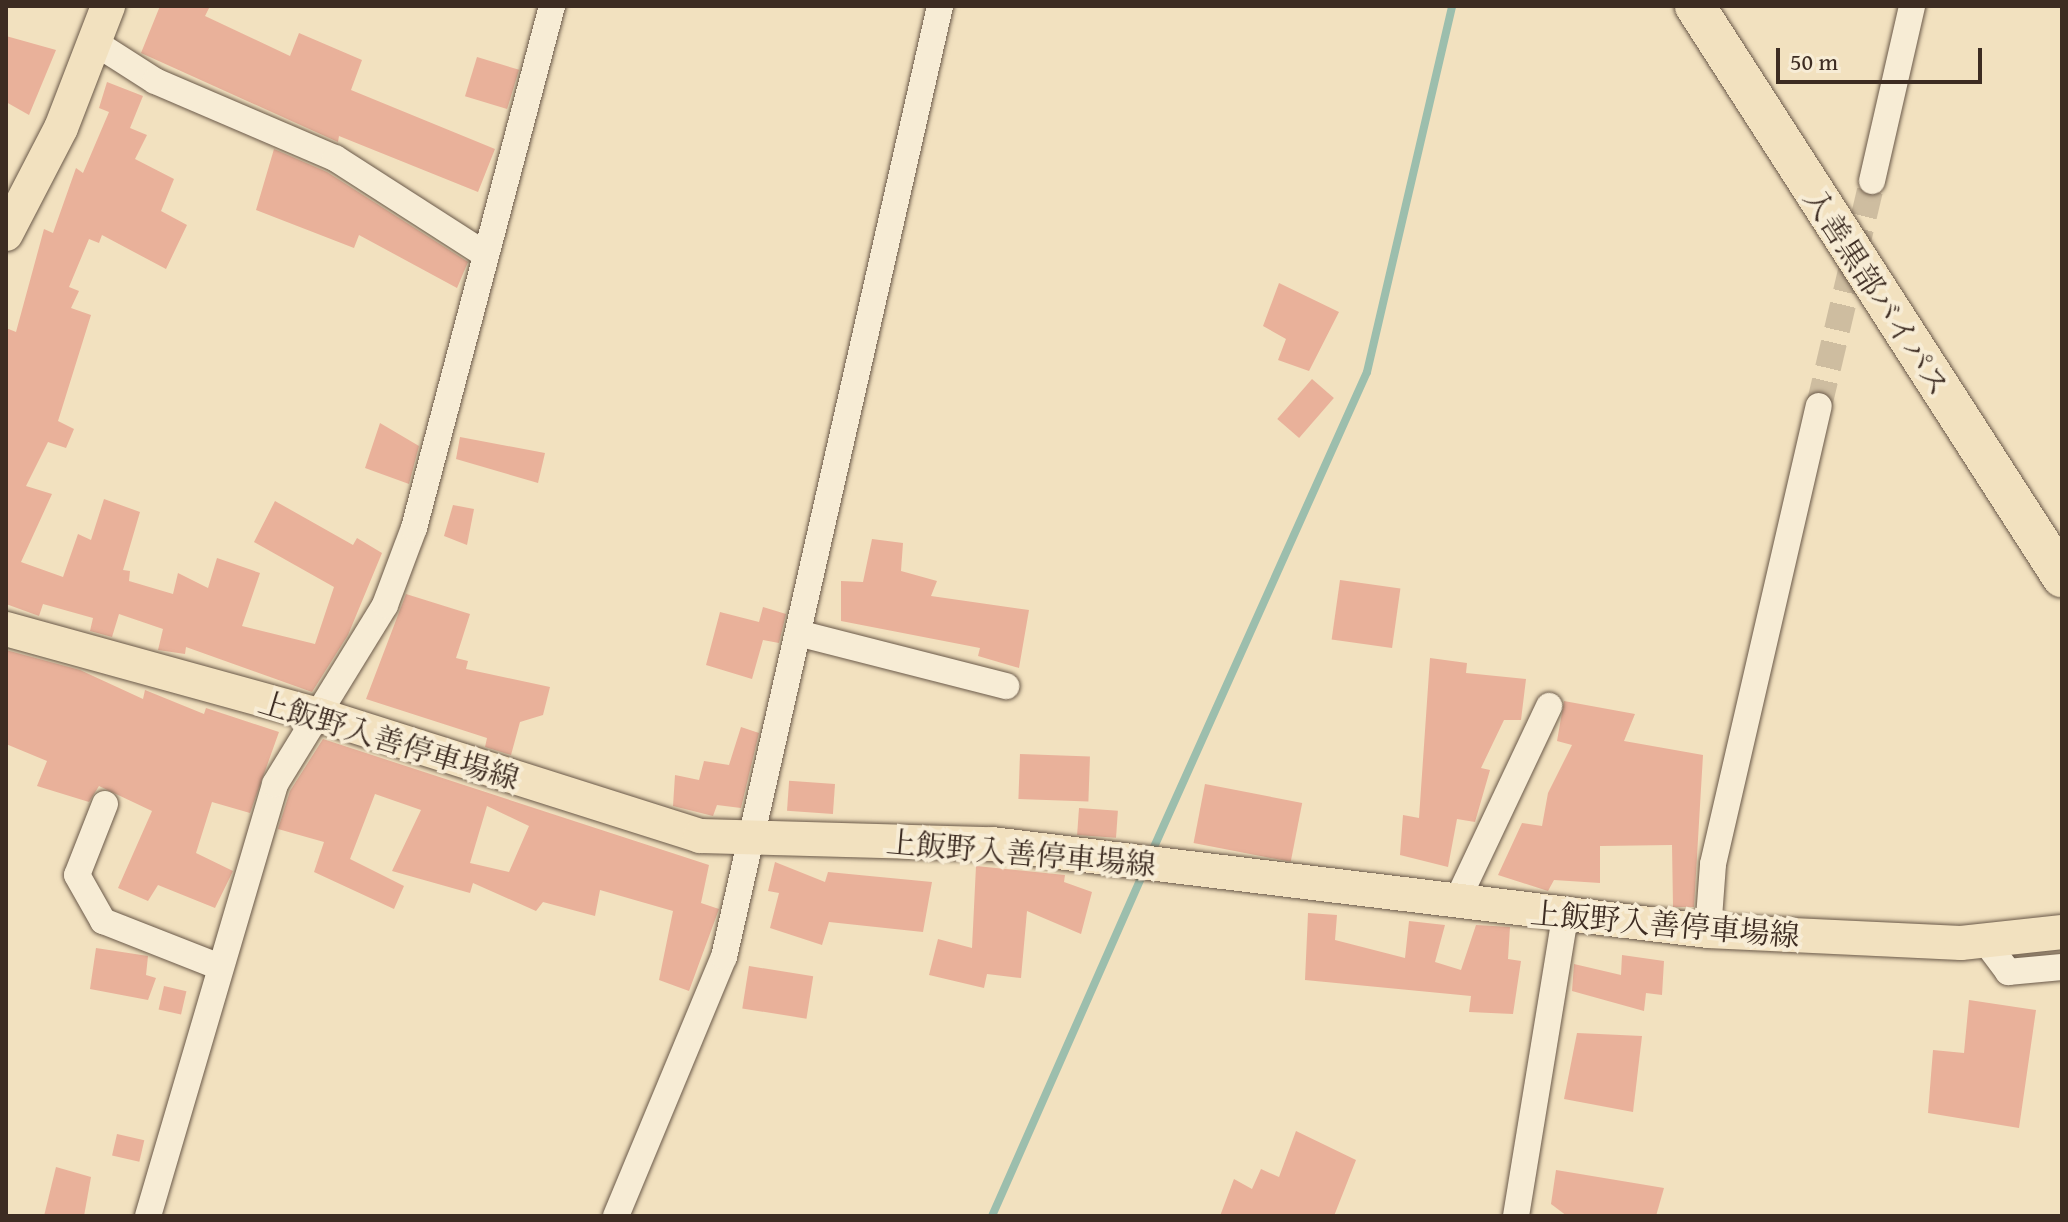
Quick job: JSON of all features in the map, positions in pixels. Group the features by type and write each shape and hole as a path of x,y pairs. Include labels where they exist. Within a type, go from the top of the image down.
{"highway":[{"name":"入善黒部バイパス","path":"1695,6 2062,577"}],"main road":[{"path":"6,234 61,128 108,6"},
{"name":"上飯野入善停車場線","path":"6,629 319,715 648,823 750,842 992,844 1565,918 1708,931 1985,941 2062,932"}],"street":[{"path":"148,1216 275,784 385,605 414,528 552,6"},
{"path":"616,1216 724,957 940,6"},
{"path":"1872,181 1912,6"},
{"path":"94,42 155,81 335,158 486,255"},
{"path":"1708,931 1713,864 1819,406"},
{"path":"798,633 1006,686"},
{"path":"1456,903 1549,706"},
{"path":"105,804 77,875 103,921 220,967"},
{"path":"1516,1216 1565,918"},
{"path":"1985,941 2008,972 2062,967"}],"building":[{"path":"160,6 210,6 205,16 290,56 299,33 362,60 351,90 495,149 478,192 339,136 338,142 141,53"},
{"path":"6,36 56,50 29,115 6,102"},
{"path":"477,57 519,70 507,109 465,96"},
{"path":"107,82 143,96 130,128 147,135 135,159 174,179 161,211 187,225 166,269 102,235 99,243 89,239 69,287 79,291 71,308 91,315 58,421 74,429 66,448 48,442 26,486 52,494 21,562 63,577 78,534 91,540 104,499 140,512 123,570 130,571 129,581 173,594 178,573 208,588 217,558 260,573 242,626 315,644 334,587 254,542 275,501 353,545 357,538 382,553 348,635 312,692 186,647 185,654 158,650 163,629 119,614 112,637 90,631 93,618 43,604 39,616 6,604 6,328 16,332 44,229 53,233 76,168 83,173 109,112 99,108"},
{"path":"274,149 327,172 468,262 457,288 359,235 354,248 256,210"},
{"path":"1279,283 1339,312 1309,371 1278,360 1286,339 1263,326"},
{"path":"1312,379 1334,398 1299,438 1277,419"},
{"path":"380,423 419,446 409,484 365,468"},
{"path":"460,437 545,453 538,483 456,459"},
{"path":"453,505 474,509 467,545 444,536"},
{"path":"872,539 903,543 901,571 937,581 931,596 1029,610 1019,668 978,656 980,648 841,621 841,581 863,582"},
{"path":"1340,580 1400,588 1392,648 1332,639"},
{"path":"406,594 470,614 456,658 468,661 466,669 550,687 543,715 520,722 511,755 485,747 487,738 366,699"},
{"path":"763,607 786,614 779,643 763,640 752,679 706,665 720,612 759,622"},
{"path":"6,650 80,670 143,699 145,690 204,714 206,708 279,732 250,813 212,802 196,853 233,871 215,908 158,885 148,901 118,888 152,811 99,786 89,802 37,786 47,761 6,744"},
{"path":"1430,658 1467,663 1466,673 1526,679 1521,720 1504,720 1481,768 1490,770 1475,822 1457,819 1448,867 1400,855 1403,815 1419,818"},
{"path":"1564,701 1635,714 1624,741 1703,755 1694,907 1673,907 1672,845 1600,846 1600,883 1554,880 1548,891 1498,875 1522,823 1542,826 1548,793 1572,745 1557,741"},
{"path":"741,727 759,733 741,808 717,805 713,816 673,806 675,775 699,780 704,761 729,765"},
{"path":"323,739 709,865 701,903 719,909 689,991 659,980 673,911 600,890 595,916 543,902 536,911 473,883 470,893 392,871 421,810 375,794 350,859 404,886 394,909 314,872 324,842 278,829 290,791","holes":["487,806 529,826 509,872 470,863"]},
{"path":"1020,754 1090,756 1088,801 1018,799"},
{"path":"789,781 835,784 833,814 787,811"},
{"path":"1205,784 1302,803 1291,862 1194,843"},
{"path":"1079,808 1118,811 1116,838 1077,835"},
{"path":"775,862 825,882 828,872 932,882 923,932 829,922 822,945 770,928 779,893 768,891"},
{"path":"976,866 1065,875 1064,882 1092,892 1081,934 1027,911 1021,978 987,974 984,988 929,975 938,939 972,948"},
{"path":"1308,913 1337,915 1335,940 1405,958 1409,921 1445,925 1435,962 1461,970 1476,925 1510,927 1508,959 1521,961 1513,1014 1469,1012 1471,996 1305,980"},
{"path":"96,948 148,956 146,975 156,978 148,1000 90,989"},
{"path":"1622,955 1664,961 1662,995 1646,993 1644,1011 1572,991 1574,964 1621,975"},
{"path":"749,966 813,976 806,1019 742,1008"},
{"path":"164,986 186,991 181,1015 159,1009"},
{"path":"1969,1000 2036,1010 2019,1128 1928,1113 1933,1050 1964,1053"},
{"path":"1577,1033 1642,1036 1633,1112 1564,1099"},
{"path":"1296,1131 1356,1160 1334,1216 1220,1216 1234,1179 1252,1189 1261,1169 1279,1177"},
{"path":"117,1134 144,1140 139,1162 112,1155"},
{"path":"56,1167 91,1177 84,1216 44,1216"},
{"path":"1556,1170 1664,1188 1656,1216 1567,1216 1551,1204"}],"waterway":[{"path":"1150,856 1367,372 1452,6"},
{"path":"992,1216 1145,869"}],"tunnel":[{"path":"1819,406 1872,181"}]}
